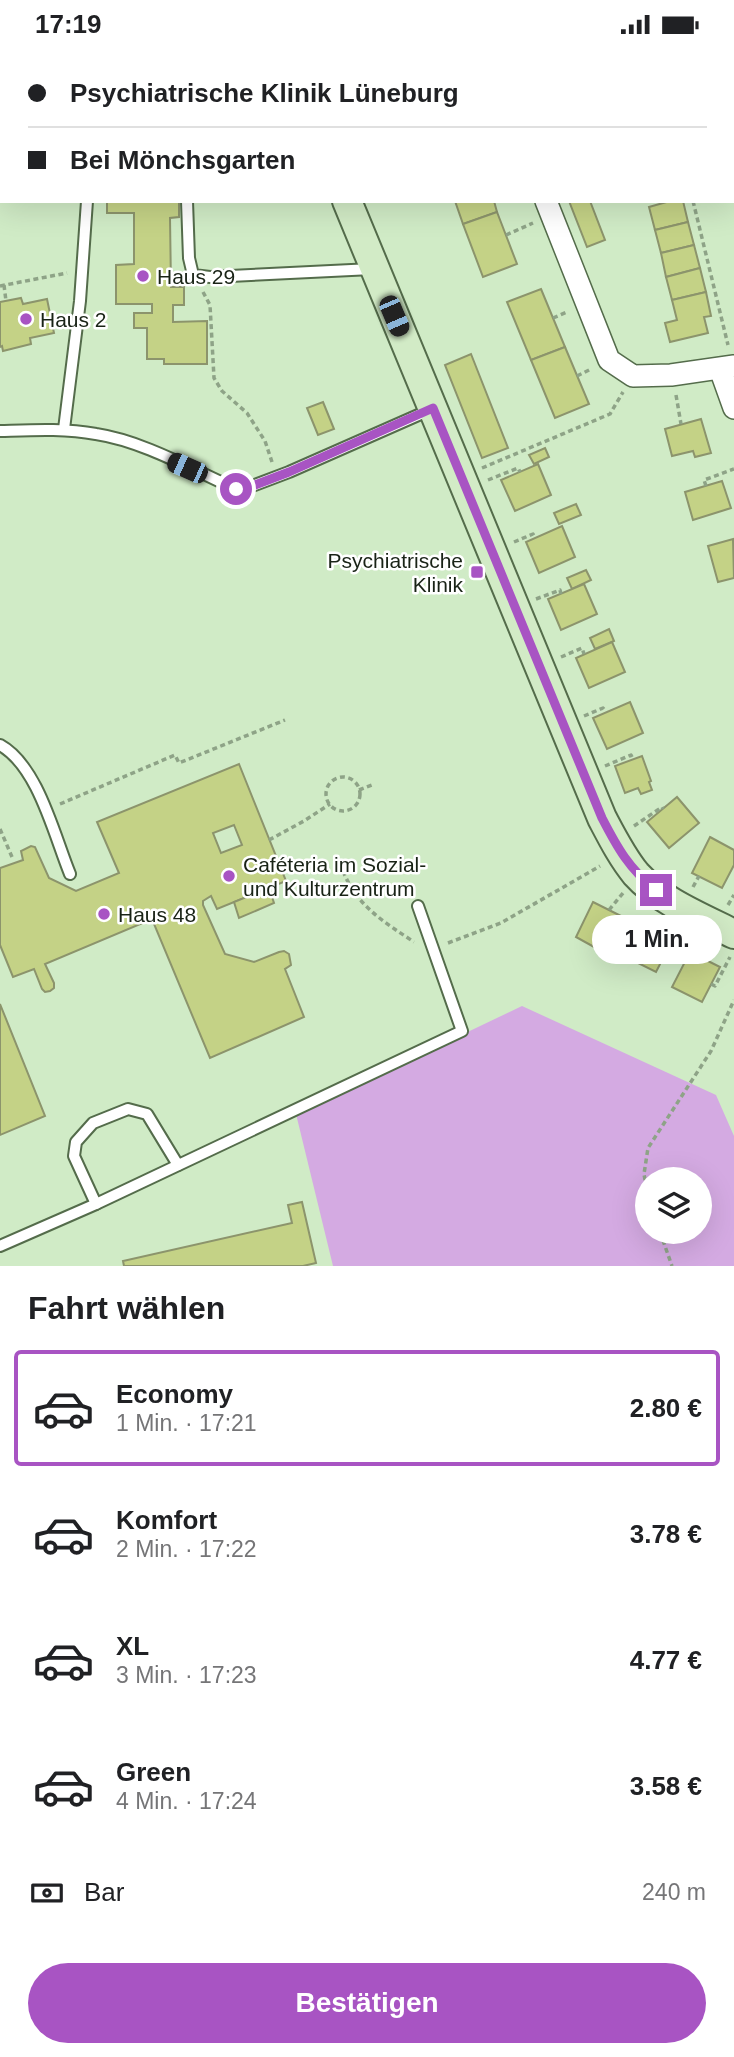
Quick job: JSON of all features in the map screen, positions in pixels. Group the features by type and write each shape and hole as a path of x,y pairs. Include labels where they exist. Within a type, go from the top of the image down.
{"street":[{"path":"348,203 584,774 617,847 638,876 675,904 734,934"},
{"path":"549,208 609,361 633,376 671,375 729,367 734,408"}],"lane":[{"path":"64,429 83,269 87,203"},
{"path":"187,203 189,258 193,275 210,277 375,269"},
{"path":"0,431 64,429 100,434 139,446 236,489 271,479 433,408"},
{"path":"0,745 12,752 26,768 69,874"},
{"path":"0,1245 96,1205 462,1031 418,906"},
{"path":"96,1205 74,1156 76,1142 93,1123 128,1108 147,1114 178,1165"}],"path":[{"path":"693,203 718,301 729,367"},
{"path":"685,209 694,207"},
{"path":"506,235 549,208"},
{"path":"691,231 699,230"},
{"path":"697,257 706,255"},
{"path":"6,301 2,285 83,269"},
{"path":"193,275 210,305 214,378 222,391 247,413 265,441 273,463 271,479"},
{"path":"703,281 712,279"},
{"path":"708,303 718,301"},
{"path":"671,375 681,424"},
{"path":"464,483 610,414 633,376"},
{"path":"464,483 518,468 520,472"},
{"path":"706,485 704,480 734,468"},
{"path":"45,810 175,755 179,763 285,720"},
{"path":"584,774 631,755 633,759"},
{"path":"338,778 354,781 359,790 358,801 350,809 339,810 327,799 327,789 338,778"},
{"path":"359,790 372,785"},
{"path":"269,840 330,804"},
{"path":"343,871 348,883 372,914 416,943 434,948 501,923 617,847 662,807 663,809"},
{"path":"0,829 12,857"},
{"path":"711,984 715,986 734,950"},
{"path":"645,1167 648,1148 711,1051 734,1000"},
{"path":"664,1244 672,1266"}],"shaded area":[{"path":"522,1006 716,1095 734,1136 734,1266 333,1266 296,1114"}],"building":[{"name":"Haus 29","path":"107,203 179,203 179,217 170,218 171,287 184,287 184,305 173,305 173,322 207,321 207,364 164,364 164,359 147,359 147,328 134,328 134,313 152,313 152,304 116,304 116,265 134,264 134,213 107,213"},
{"path":"456,203 495,203 497,212 463,224"},
{"path":"570,203 591,203 605,240 587,247"},
{"path":"663,203 683,203 688,222 655,230 649,207"},
{"path":"497,212 517,264 483,277 463,224"},
{"path":"688,222 694,245 661,253 655,230"},
{"path":"694,245 700,268 666,277 661,253"},
{"path":"700,268 706,292 672,300 666,277"},
{"path":"541,289 565,347 531,360 507,302"},
{"path":"706,292 711,316 704,317 708,333 670,342 665,323 677,320 672,300"},
{"name":"Haus 2","path":"21,298 23,304 47,299 54,333 30,338 31,344 3,351 2,346 0,347 0,302"},
{"path":"565,347 589,404 555,418 531,360"},
{"path":"471,354 508,448 482,458 445,365"},
{"path":"323,402 334,429 318,435 307,408"},
{"path":"701,419 711,453 695,457 693,451 672,456 665,429"},
{"path":"545,448 549,457 534,464 529,455"},
{"path":"538,464 551,495 515,511 501,480"},
{"path":"722,481 731,508 693,520 685,492"},
{"path":"576,504 581,515 559,524 554,513"},
{"path":"562,526 575,557 539,573 526,542"},
{"path":"733,539 734,578 718,582 708,546"},
{"path":"586,570 591,580 572,589 567,578"},
{"path":"584,584 597,614 561,630 548,599"},
{"path":"609,629 614,641 595,649 590,638"},
{"path":"612,642 625,672 589,688 576,658"},
{"path":"630,702 643,733 607,749 593,718"},
{"path":"642,756 652,790 641,794 638,788 625,793 615,766"},
{"name":"Haus 48","path":"239,764 286,881 217,909 211,896 203,901 203,905 225,954 254,962 279,952 289,954 291,965 285,969 304,1017 210,1058 152,919 45,964 54,983 54,988 50,991 45,992 42,989 34,969 13,977 0,945 0,868 23,860 21,851 31,846 35,847 49,878 76,891 119,873 97,822","holes":["234,825 242,845 221,853 213,833"]},
{"path":"677,797 699,823 669,848 647,822"},
{"path":"710,837 734,850 734,865 722,888 692,873"},
{"path":"269,888 274,903 239,918 234,902"},
{"path":"593,902 623,917 605,953 576,937"},
{"path":"645,929 671,943 656,972 630,959"},
{"path":"690,952 720,967 702,1002 672,987"},
{"path":"0,1004 45,1116 0,1135"},
{"path":"302,1202 316,1263 303,1266 124,1266 123,1261 292,1223 288,1205"}],"place":[{"name":"Haus 29","path":"143,276"},
{"name":"Haus 2","path":"26,319"},
{"name":"Psychiatrische Klinik","path":"477,572"},
{"name":"Caféteria im Sozial- und Kulturzentrum","path":"229,876"},
{"name":"Haus 48","path":"104,914"}],"route":[{"path":"236,489 247,488 289,472 433,408 602,818 613,840 638,876 656,890"}]}
